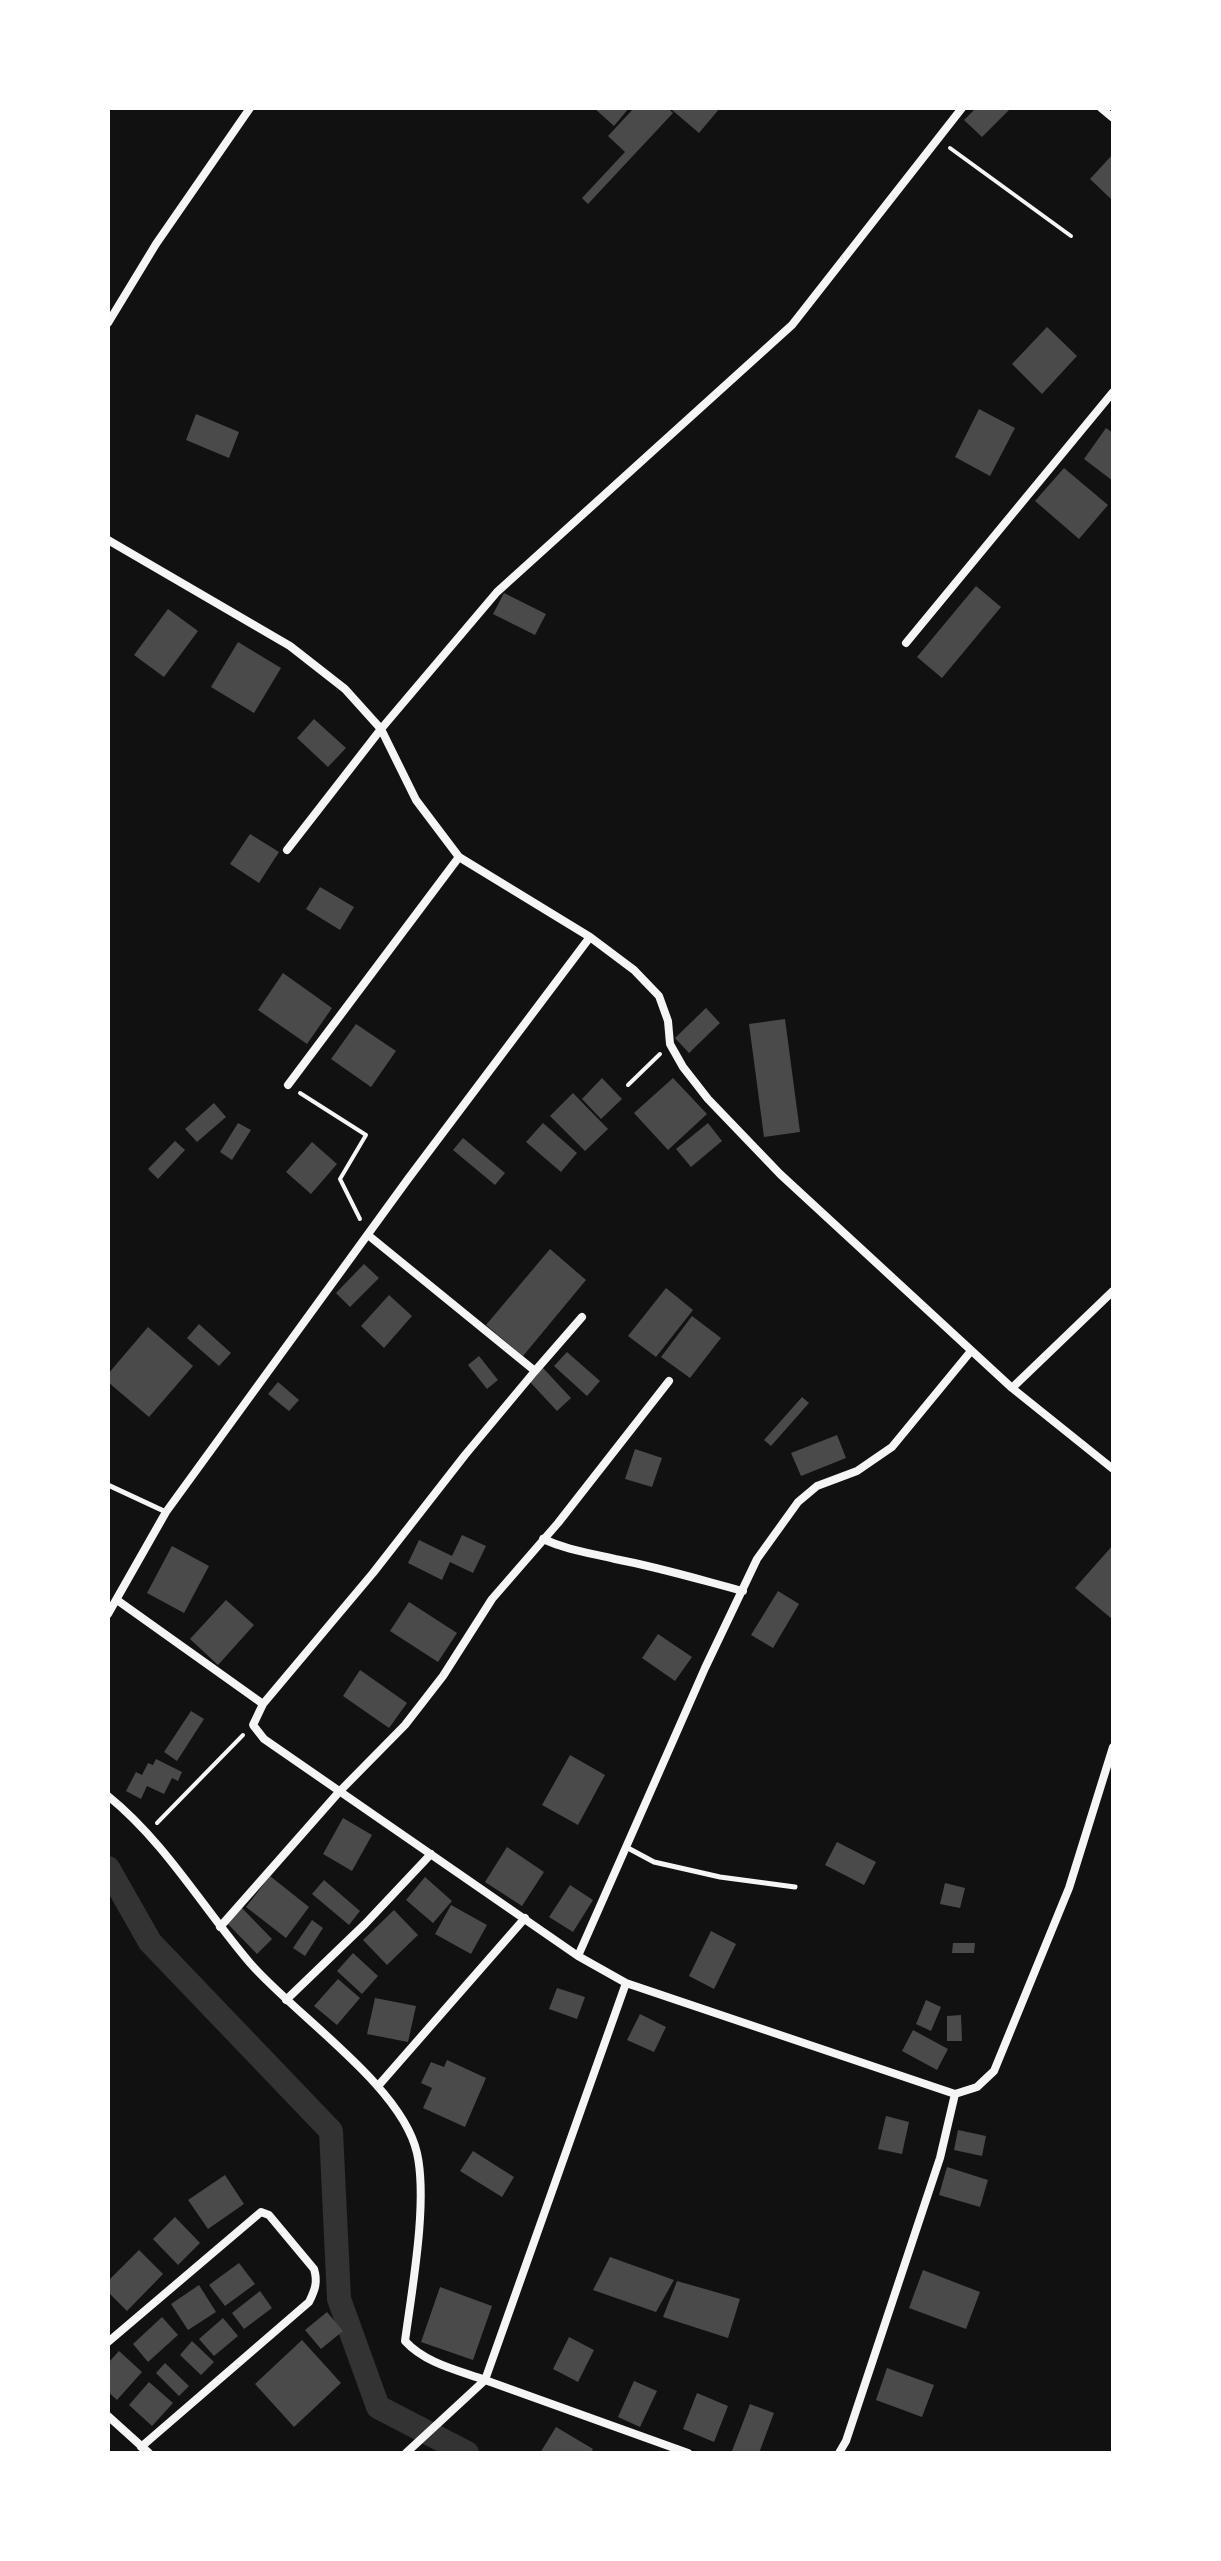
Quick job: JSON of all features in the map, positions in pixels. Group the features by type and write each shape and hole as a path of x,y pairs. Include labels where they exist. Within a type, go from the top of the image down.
{"street":[{"path":"108,323 156,244 250,108"},
{"path":"287,850 381,729 497,592 792,325 962,108"},
{"path":"1101,108 1113,118"},
{"path":"906,643 1113,392"},
{"path":"108,540 290,646 345,689 381,729 416,800 459,857 590,937 634,970 659,996 668,1021 670,1044 708,1099 780,1174 971,1351 1113,1469"},
{"path":"288,1085 459,857"},
{"path":"108,1614 166,1512 590,937"},
{"path":"368,1235 535,1371"},
{"path":"1012,1388 1113,1291"},
{"path":"582,1317 465,1455 373,1573 263,1704 253,1725 264,1739 578,1956 626,1983 955,2094 977,2087 994,2071 1069,1888 1113,1747"},
{"path":"578,1956 705,1668 757,1559 798,1502 817,1486 857,1471 892,1447 971,1351"},
{"path":"220,1927 339,1792 405,1725 443,1676 492,1599 669,1381"},
{"path":"543,1539 592,1555 743,1591"},
{"path":"117,1600 263,1704"},
{"path":"108,1796 148,1833 220,1927 286,2000 378,2086 408,2125 417,2153 421,2185 405,2341 414,2351 431,2361 688,2453"},
{"path":"286,2000 365,1924 431,1854"},
{"path":"378,2086 525,1918"},
{"path":"406,2453 485,2380 626,1983"},
{"path":"839,2453 846,2441 940,2158 955,2094"},
{"path":"108,2342 261,2212 269,2215 314,2269 317,2278 309,2302 145,2450 108,2416"}],"lane":[{"path":"108,1485 166,1512"},
{"path":"626,1847 654,1862 720,1877 795,1887"}],"path":[{"path":"938,138 1071,236"},
{"path":"628,1085 670,1044"},
{"path":"288,1085 366,1135 340,1179 368,1235"},
{"path":"148,1833 253,1725"}],"building":[{"path":"594,108 629,108 614,126"},
{"path":"634,108 668,108 673,113 588,204 582,198 625,152 608,136"},
{"path":"720,108 699,133 672,110"},
{"path":"976,108 1011,108 982,137 964,120"},
{"path":"1113,154 1113,196 1111,199 1090,179"},
{"path":"1047,327 1077,356 1042,394 1012,364"},
{"path":"979,409 1015,428 990,476 955,457"},
{"path":"196,414 239,432 229,458 186,440"},
{"path":"1106,428 1113,433 1113,481 1084,459"},
{"path":"1064,468 1108,505 1079,539 1035,501"},
{"path":"976,586 1001,607 942,678 917,657"},
{"path":"504,593 546,614 535,635 493,614"},
{"path":"168,609 198,631 164,677 134,655"},
{"path":"238,642 281,668 254,713 211,687"},
{"path":"314,719 346,748 328,767 297,738"},
{"path":"250,834 279,852 259,883 230,864"},
{"path":"320,887 354,907 340,930 306,909"},
{"path":"283,973 332,1008 307,1044 258,1010"},
{"path":"706,1008 720,1023 689,1053 675,1038"},
{"path":"785,1019 800,1132 764,1137 749,1024"},
{"path":"356,1024 396,1051 371,1087 331,1059"},
{"path":"602,1078 622,1099 601,1119 582,1099"},
{"path":"673,1078 707,1114 668,1150 634,1113"},
{"path":"573,1093 608,1129 585,1151 550,1116"},
{"path":"214,1103 226,1117 197,1142 185,1129"},
{"path":"238,1123 251,1130 232,1160 220,1152"},
{"path":"543,1123 577,1153 561,1172 526,1142"},
{"path":"708,1123 722,1141 691,1167 676,1149"},
{"path":"463,1138 505,1173 495,1185 453,1150"},
{"path":"175,1141 185,1150 158,1179 148,1169"},
{"path":"312,1142 337,1164 311,1194 286,1172"},
{"path":"550,1249 586,1280 523,1356 486,1325"},
{"path":"364,1264 379,1278 350,1307 336,1293"},
{"path":"666,1288 693,1310 656,1357 628,1336"},
{"path":"389,1295 412,1316 384,1348 361,1326"},
{"path":"692,1316 721,1338 690,1378 661,1357"},
{"path":"199,1324 231,1353 219,1366 187,1338"},
{"path":"148,1327 193,1366 149,1417 108,1382 108,1374"},
{"path":"567,1352 600,1381 587,1396 554,1366"},
{"path":"479,1356 498,1380 487,1389 468,1365"},
{"path":"543,1368 571,1398 557,1411 530,1382"},
{"path":"278,1382 299,1400 289,1411 268,1394"},
{"path":"802,1397 809,1403 771,1446 764,1440"},
{"path":"837,1435 846,1458 801,1476 791,1453"},
{"path":"635,1449 662,1458 652,1487 625,1479"},
{"path":"462,1535 486,1546 473,1573 450,1562 442,1580 408,1563 419,1540 452,1556"},
{"path":"1113,1545 1113,1618 1112,1619 1075,1588"},
{"path":"172,1546 209,1566 184,1613 147,1593"},
{"path":"778,1591 799,1604 773,1648 751,1635"},
{"path":"226,1600 254,1625 218,1665 190,1639"},
{"path":"409,1602 457,1633 438,1662 390,1631"},
{"path":"658,1634 692,1657 675,1681 642,1658"},
{"path":"360,1670 407,1703 389,1728 343,1696"},
{"path":"191,1711 204,1719 177,1761 164,1752"},
{"path":"570,1755 605,1775 578,1825 542,1805"},
{"path":"156,1759 182,1772 178,1781 172,1778 164,1794 147,1786 141,1799 126,1791 136,1772 142,1775 148,1763 153,1765"},
{"path":"343,1818 372,1835 352,1871 323,1854"},
{"path":"837,1842 876,1862 864,1885 825,1865"},
{"path":"507,1847 544,1872 522,1906 485,1882"},
{"path":"270,1876 309,1907 286,1938 246,1907"},
{"path":"425,1877 452,1901 433,1923 406,1900"},
{"path":"324,1880 360,1911 349,1925 312,1894"},
{"path":"945,1883 965,1888 960,1908 940,1904"},
{"path":"570,1885 593,1900 573,1932 549,1917"},
{"path":"451,1905 487,1925 471,1954 435,1934"},
{"path":"242,1908 272,1939 257,1954 227,1923"},
{"path":"394,1910 418,1935 387,1965 363,1940"},
{"path":"312,1920 323,1928 305,1956 293,1948"},
{"path":"711,1931 736,1944 714,1989 689,1976"},
{"path":"953,1943 975,1943 974,1953 952,1953"},
{"path":"353,1953 378,1976 362,1994 337,1971"},
{"path":"338,1979 360,1998 337,2025 314,2006"},
{"path":"557,1988 585,1997 577,2019 549,2009"},
{"path":"375,1998 416,2006 408,2042 367,2034"},
{"path":"926,2000 941,2007 931,2031 916,2024"},
{"path":"640,2014 666,2027 654,2052 627,2040"},
{"path":"961,2015 962,2041 947,2041 947,2016"},
{"path":"913,2030 948,2049 937,2070 902,2051"},
{"path":"447,2060 486,2078 465,2127 423,2108 432,2088 421,2083 431,2062 444,2067"},
{"path":"886,2116 909,2122 902,2154 878,2149"},
{"path":"958,2130 986,2136 982,2156 954,2150"},
{"path":"473,2151 514,2177 502,2197 460,2171"},
{"path":"947,2167 988,2180 980,2207 939,2195"},
{"path":"225,2175 244,2204 208,2229 188,2200"},
{"path":"175,2217 200,2243 178,2265 153,2239"},
{"path":"139,2250 163,2274 127,2311 108,2292 108,2281"},
{"path":"610,2257 674,2280 656,2312 593,2290"},
{"path":"239,2263 255,2284 225,2306 209,2285"},
{"path":"923,2270 980,2292 966,2329 909,2308"},
{"path":"677,2281 740,2299 728,2338 663,2317"},
{"path":"199,2285 216,2312 188,2330 171,2304"},
{"path":"440,2287 492,2306 473,2360 421,2342"},
{"path":"260,2291 272,2308 244,2329 232,2313"},
{"path":"327,2312 343,2331 321,2349 305,2330"},
{"path":"162,2317 178,2335 148,2362 133,2344"},
{"path":"223,2318 238,2336 214,2356 199,2339"},
{"path":"569,2337 594,2350 578,2382 553,2369"},
{"path":"302,2340 341,2383 294,2427 255,2384"},
{"path":"192,2341 214,2362 201,2375 180,2355"},
{"path":"119,2351 142,2372 117,2400 108,2392 108,2363"},
{"path":"165,2363 189,2386 179,2396 156,2373"},
{"path":"887,2368 934,2385 922,2417 876,2400"},
{"path":"634,2381 657,2391 640,2427 618,2417"},
{"path":"149,2382 173,2403 152,2426 129,2405"},
{"path":"697,2393 728,2406 714,2442 683,2429"},
{"path":"750,2404 774,2413 759,2453 737,2453 732,2451"},
{"path":"556,2427 593,2449 591,2453 540,2453"}],"waterway":[{"path":"108,1868 150,1942 331,2131 339,2299 378,2407 467,2453"}]}
